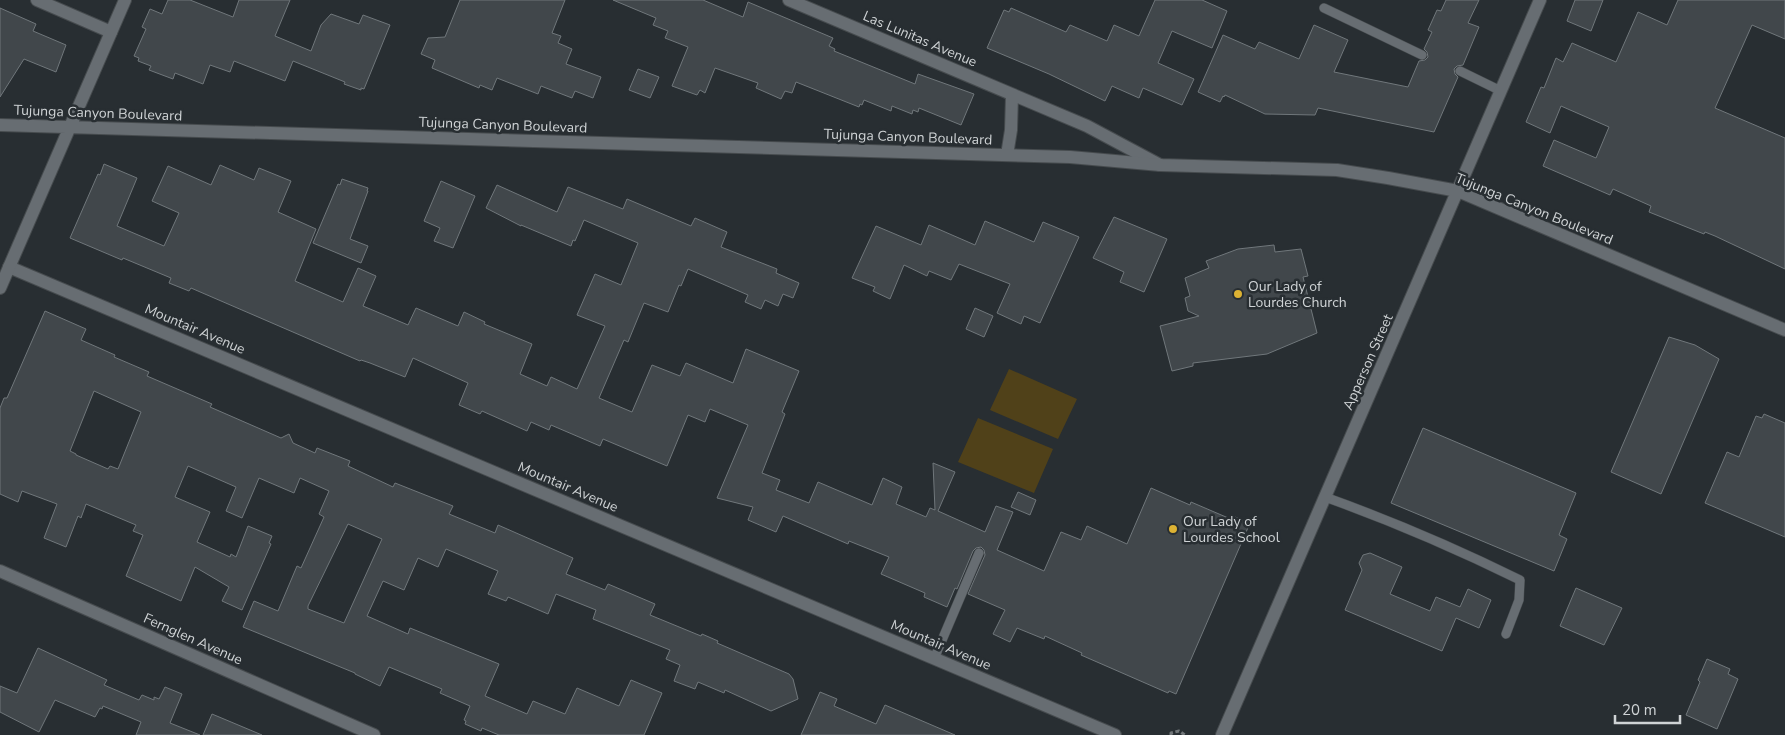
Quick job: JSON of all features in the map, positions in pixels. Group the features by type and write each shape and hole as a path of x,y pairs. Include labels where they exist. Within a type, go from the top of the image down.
{"street":[{"path":"37,0 111,32"},
{"path":"0,288 125,0"},
{"name":"Las Lunitas Avenue","path":"789,0 1087,126 1160,165"},
{"name":"Apperson Street","path":"1222,735 1540,0"},
{"path":"1007,155 1012,95"},
{"name":"Tujunga Canyon Boulevard","path":"0,125 1070,157 1160,165 1338,170 1458,191 1785,330"},
{"name":"Mountair Avenue","path":"9,267 1115,735"},
{"name":"Fernglen Avenue","path":"0,570 374,735"}],"lane":[{"path":"1324,8 1422,55"},
{"path":"1460,71 1501,91"},
{"path":"1325,497 1454,549 1520,580 1519,600 1506,634"},
{"path":"934,659 980,553"}],"path":[{"path":"1171,735 1171,733 1179,731 1185,735"}],"shaded area":[{"path":"1009,369 1077,399 1058,439 990,410"},
{"path":"978,418 1053,449 1034,493 958,462"}],"building":[{"path":"168,0 190,0 233,17 239,0 290,0 275,36 311,51 321,25 331,14 359,24 363,15 390,25 364,89 361,88 361,90 293,61 285,81 234,61 230,72 210,65 203,84 175,73 173,79 149,70 151,66 138,61 139,58 134,56 146,29 142,27 150,9 162,14"},
{"path":"460,0 565,0 552,33 561,36 558,43 572,49 566,64 601,77 593,98 575,91 572,98 541,86 538,94 497,78 492,90 480,85 479,88 432,68 435,60 421,54 428,38 445,37"},
{"path":"613,0 703,0 743,17 748,2 833,38 829,46 835,49 834,51 915,84 918,74 974,94 961,125 919,108 918,112 913,110 912,114 892,106 891,111 864,100 859,107 796,82 792,93 785,91 781,99 756,88 758,83 715,68 705,93 700,90 697,95 672,86 688,47 665,38 668,31 653,25 656,18"},
{"path":"1155,0 1202,0 1227,11 1212,48 1172,31 1158,63 1194,79 1182,105 1143,88 1139,98 1112,86 1105,101 1049,74 987,48 1004,10 1009,12 1011,8 1066,32 1070,25 1107,41 1114,25 1139,36"},
{"path":"1446,0 1479,0 1468,23 1479,27 1463,65 1457,66 1454,69 1458,77 1434,132 1318,108 1315,115 1265,114 1225,95 1220,102 1198,92 1223,35 1255,49 1259,42 1299,59 1314,25 1348,40 1334,72 1408,87 1419,61 1425,60 1428,57 1424,49 1432,32 1428,30 1437,10 1441,11"},
{"path":"1575,0 1603,0 1591,31 1567,21"},
{"path":"1678,0 1785,0 1785,39 1752,25 1715,108 1785,138 1785,269 1715,236 1705,232 1704,234 1649,212 1651,206 1613,189 1610,195 1543,166 1554,140 1596,158 1609,127 1561,106 1550,133 1526,122 1541,87 1544,88 1556,58 1563,62 1572,43 1616,62 1638,12 1667,25"},
{"path":"0,8 36,24 33,31 66,45 56,72 24,59 0,97"},
{"path":"638,69 659,77 650,98 629,90"},
{"path":"104,164 137,178 117,226 164,246 179,213 152,201 168,166 211,185 220,165 254,180 259,168 291,181 278,212 316,229 295,281 343,302 358,268 376,276 363,306 408,325 416,308 458,326 464,312 485,322 484,324 532,344 520,374 547,386 551,377 577,389 605,326 577,315 595,274 621,285 638,243 584,220 571,246 521,226 486,208 497,185 557,212 568,187 623,209 627,199 691,226 695,218 727,232 721,247 777,269 776,273 799,283 793,298 783,294 778,306 765,300 761,309 745,302 748,295 688,269 668,312 644,303 628,342 624,340 599,398 632,412 652,365 680,376 686,363 733,383 746,349 799,371 782,412 785,414 762,473 780,480 776,490 809,503 818,482 872,505 883,478 902,487 896,504 926,517 930,508 935,510 933,463 955,472 938,511 985,532 996,506 1013,512 997,550 1044,571 1061,532 1081,540 1087,526 1127,544 1151,488 1190,505 1191,502 1233,520 1235,517 1250,523 1176,694 1169,691 1168,693 1081,655 1082,653 1045,636 1044,639 1017,628 1010,642 993,634 1005,610 968,594 985,555 981,547 973,551 947,607 924,597 925,593 881,574 889,557 849,541 848,544 783,516 776,532 748,520 753,507 717,498 748,425 710,409 705,422 688,415 667,466 603,439 600,446 551,425 549,430 531,422 527,431 482,411 480,414 459,405 468,383 413,358 405,377 360,361 191,288 189,291 169,283 171,278 70,238"},
{"path":"342,179 368,188 350,239 368,246 361,263 313,243 338,184 340,185"},
{"path":"441,181 475,196 453,248 434,241 440,228 424,221"},
{"path":"1114,217 1167,239 1144,292 1120,282 1124,272 1093,258"},
{"path":"985,221 1034,242 1043,222 1079,237 1040,323 1024,316 1021,324 997,313 1010,284 959,264 951,280 929,271 927,276 904,265 890,299 873,291 875,287 852,278 876,226 921,245 929,225 975,245"},
{"path":"1274,245 1275,252 1301,249 1308,276 1303,277 1317,333 1267,354 1193,363 1193,366 1172,371 1160,326 1199,316 1188,311 1185,298 1190,296 1185,278 1209,268 1206,261 1238,249"},
{"path":"975,308 993,316 984,337 966,329"},
{"path":"45,311 86,329 81,340 149,372 147,376 212,404 210,407 281,438 289,434 293,443 315,453 317,448 350,461 348,466 393,487 395,483 453,506 449,514 495,533 498,525 573,558 566,574 605,590 608,584 655,604 650,615 701,636 702,634 718,641 717,643 789,674 793,679 798,699 771,711 725,690 724,693 698,682 695,689 674,681 680,665 666,659 670,650 593,619 596,610 556,594 548,614 508,597 506,601 488,594 498,571 446,549 438,567 418,558 404,590 383,581 367,616 408,634 410,628 499,664 485,696 527,714 533,701 565,714 577,688 619,706 631,680 662,693 644,735 499,735 482,728 481,731 465,724 466,721 464,720 470,706 440,693 442,689 389,667 380,686 355,673 243,627 254,601 278,611 297,566 301,568 324,517 319,514 329,491 300,478 294,493 259,478 242,518 226,511 236,487 188,466 175,497 210,512 197,542 230,557 231,554 236,557 248,526 272,536 269,543 271,544 242,610 222,601 229,587 195,567 181,601 126,576 143,535 133,531 136,525 86,504 81,518 78,516 66,547 44,538 57,504 22,491 18,502 0,494 0,408 4,398 7,398","holes":["94,391 141,412 118,469 110,466 108,469 70,451","348,524 382,539 344,623 308,609 308,606"]},
{"path":"1669,337 1695,345 1719,359 1661,494 1611,472"},
{"path":"1764,414 1785,423 1785,537 1705,503 1727,452 1739,457 1756,416 1762,418"},
{"path":"1423,428 1576,493 1559,535 1567,539 1554,571 1391,503"},
{"path":"1018,492 1036,500 1030,515 1011,507"},
{"path":"1370,553 1402,567 1390,594 1430,611 1436,597 1460,607 1468,589 1491,600 1479,628 1456,618 1442,651 1345,610 1362,570 1359,563 1363,555"},
{"path":"1576,588 1622,608 1604,645 1560,626"},
{"path":"38,648 107,680 104,685 139,700 142,695 154,700 154,697 159,699 165,687 182,694 170,723 200,735 136,735 141,722 103,706 95,717 55,700 39,732 0,712 0,686 17,693"},
{"path":"1707,659 1730,669 1728,674 1738,679 1717,729 1686,715 1700,682 1698,680"},
{"path":"820,692 837,699 834,706 876,724 885,705 955,735 801,735"},
{"path":"212,714 262,735 203,735"}],"place":[{"name":"Our Lady of Lourdes Church","path":"1238,294"},
{"name":"Our Lady of Lourdes School","path":"1173,529"}]}
